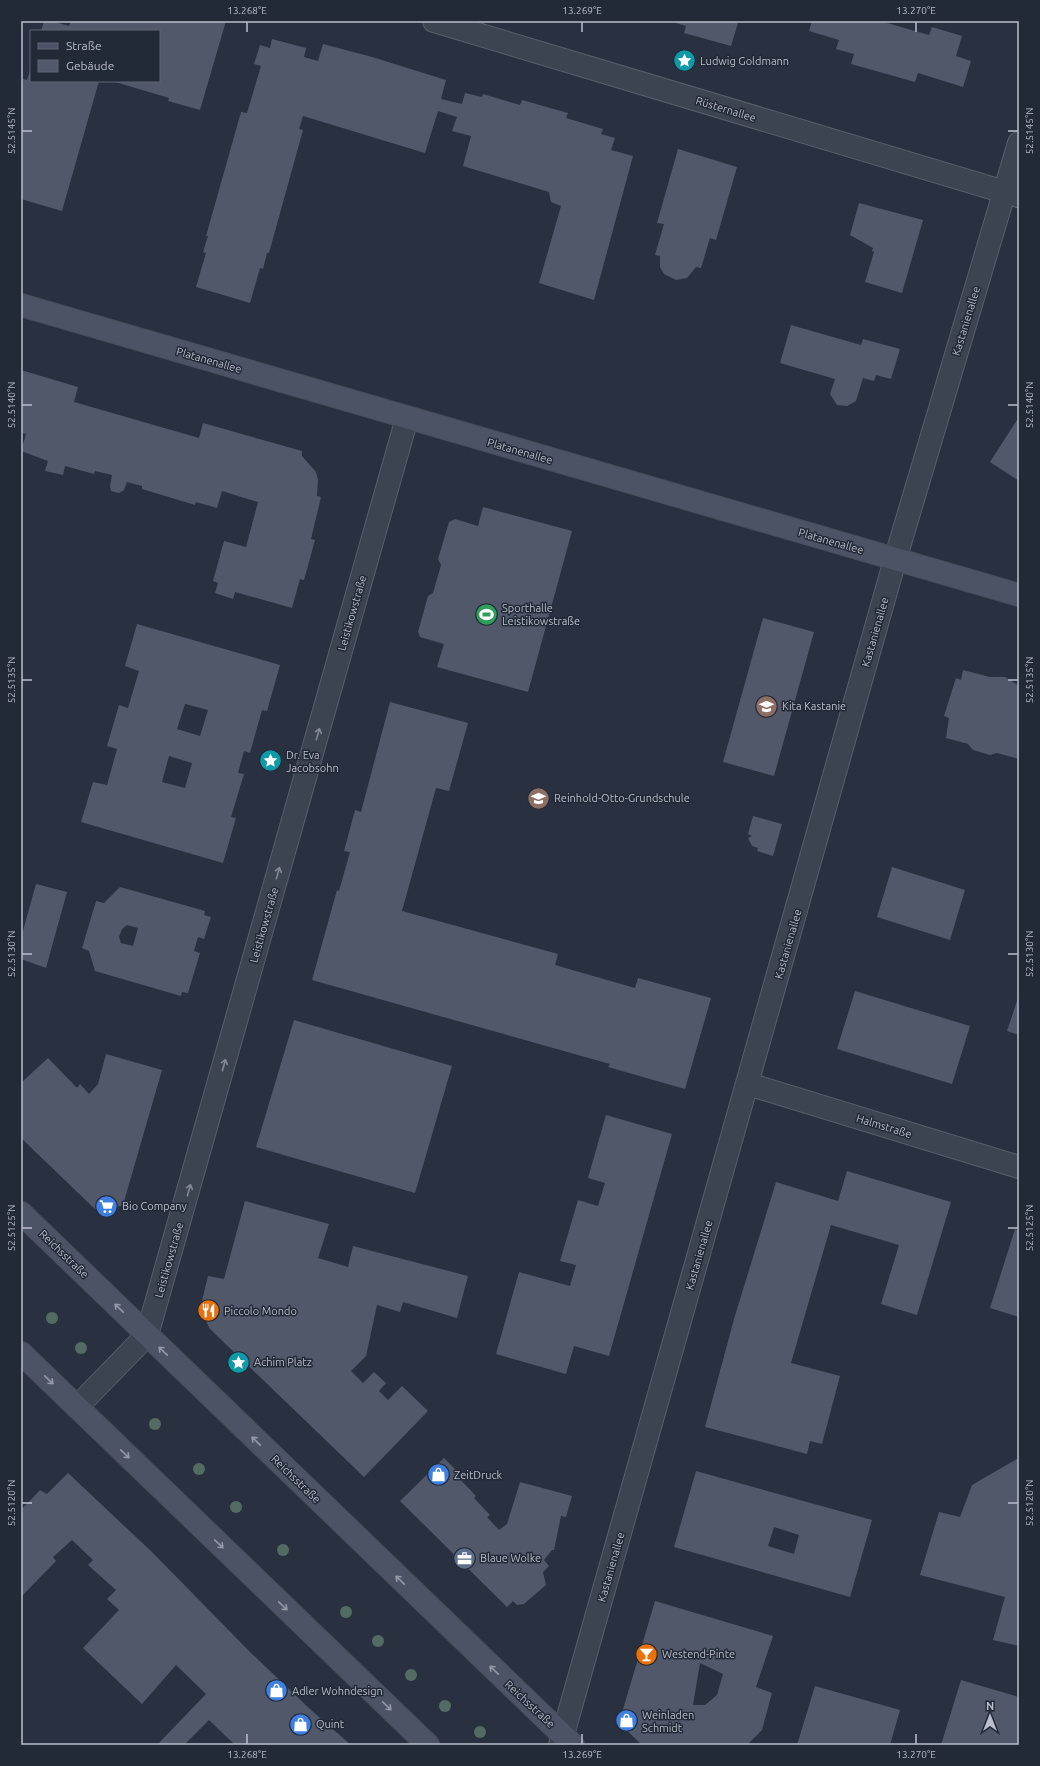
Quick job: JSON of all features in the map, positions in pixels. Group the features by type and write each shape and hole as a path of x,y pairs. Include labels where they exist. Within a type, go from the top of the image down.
{"main road":[{"name":"Platanenallee","path":"21,305 1019,595"},
{"name":"Reichsstraße","path":"21,1212 565,1742"},
{"path":"21,1353 428,1745"}],"street":[{"name":"Rüsternallee","path":"434,21 1012,194"},
{"name":"Kastanienallee","path":"565,1742 895,560 1012,194 1019,143"},
{"name":"Leistikowstraße","path":"77,1407 147,1335 407,418"},
{"name":"Halmstraße","path":"748,1084 1019,1167"}],"building":[{"path":"44,21 52,21 69,26 71,21 226,21 200,110 168,101 169,98 115,82 160,82 160,30 41,30"},
{"path":"677,21 731,21 738,23 731,46 684,33 686,26 676,23"},
{"path":"812,21 880,21 929,35 932,27 962,36 956,56 971,61 963,87 918,73 915,82 851,64 854,54 836,49 839,40 809,31"},
{"path":"272,39 306,48 304,57 318,61 323,44 372,57 446,80 441,99 462,104 465,93 482,97 483,94 520,105 522,100 568,113 566,118 603,129 601,134 615,138 611,150 633,156 594,300 539,283 561,206 551,202 549,192 463,166 471,136 452,131 457,117 438,111 425,153 303,116 299,129 303,130 269,253 267,253 263,269 260,268 250,303 196,287 206,253 203,252 208,236 206,236 241,112 247,113 261,66 254,64 260,45 270,48"},
{"path":"30,71 30,82 99,82 62,211 21,199 21,88 23,79 27,80"},
{"path":"678,149 737,167 716,240 710,238 701,268 696,267 687,278 676,280 664,274 660,267 660,256 655,255 664,224 657,223"},
{"path":"859,203 923,220 902,293 865,282 874,252 872,251 873,248 850,235"},
{"path":"791,325 861,345 863,339 900,349 891,379 876,375 874,381 863,378 856,401 847,406 837,405 830,394 835,379 780,363"},
{"path":"21,370 78,387 74,402 199,438 203,423 302,451 302,456 316,472 318,480 317,496 321,497 311,539 315,540 304,580 300,579 292,608 235,592 233,599 215,593 218,583 213,581 224,541 246,547 258,502 222,491 217,508 196,502 195,505 142,489 142,486 127,482 124,490 119,493 111,491 110,486 112,475 95,471 94,474 65,466 63,475 45,471 48,461 21,451 26,434 21,433"},
{"path":"1019,417 1019,481 990,462"},
{"name":"Sporthalle Leistikowstraße","path":"483,507 572,531 528,692 437,667 444,644 420,637 418,632 428,596 433,593 441,565 438,559 449,522 455,519 478,526"},
{"path":"763,618 814,632 774,776 723,762"},
{"path":"137,624 280,665 267,711 262,710 250,753 244,751 238,773 244,774 231,817 236,818 223,863 81,822 93,782 107,785 117,749 107,746 119,705 128,708 139,671 125,666","holes":["185,704 208,710 200,736 177,729","169,756 192,763 185,788 162,782"]},
{"path":"963,670 990,677 1005,677 1019,686 1019,759 997,753 990,755 973,750 968,744 946,738 949,718 944,716 956,678 961,680"},
{"path":"390,702 468,723 449,791 436,788 402,911 558,954 555,965 635,988 638,978 711,998 685,1089 608,1067 610,1064 312,980 337,890 339,891 350,852 344,851 355,810 361,812"},
{"path":"753,816 782,824 773,856 757,851 758,848 752,846 748,838 752,836 748,834"},
{"path":"892,867 965,890 950,940 877,917"},
{"path":"36,884 67,892 46,968 21,959 21,938"},
{"path":"120,887 205,911 204,915 211,917 204,939 198,937 194,951 200,953 188,993 182,992 181,996 95,971 89,951 82,948 96,901 104,903","holes":["127,925 138,928 133,946 121,943 119,937 122,929"]},
{"path":"855,991 970,1026 952,1084 837,1049"},
{"path":"1019,995 1019,1035 1007,1031"},
{"path":"294,1020 452,1066 415,1193 256,1147"},
{"path":"106,1054 162,1070 123,1205 98,1212 21,1138 21,1083 48,1058 77,1088 80,1084 89,1094 98,1084"},
{"path":"606,1115 672,1134 609,1356 574,1346 566,1374 496,1354 519,1272 570,1286 576,1265 560,1261 578,1200 598,1206 605,1183 588,1178"},
{"path":"847,1171 951,1202 917,1315 881,1304 899,1245 831,1225 791,1363 840,1376 822,1444 810,1441 807,1454 705,1427 734,1319 776,1182 838,1201"},
{"path":"245,1201 329,1224 318,1258 348,1267 353,1246 468,1276 457,1318 403,1302 400,1312 377,1305 366,1356 351,1371 363,1383 374,1372 386,1383 379,1391 388,1400 402,1386 428,1411 364,1477 210,1329 200,1309 208,1276 224,1279"},
{"path":"1015,1229 1019,1231 1019,1317 990,1308"},
{"path":"444,1458 459,1473 457,1476 476,1496 474,1498 490,1515 487,1517 499,1530 507,1524 520,1482 572,1496 566,1517 561,1516 554,1550 552,1550 544,1560 549,1566 543,1572 546,1585 524,1604 517,1605 513,1601 507,1607 400,1501"},
{"path":"1017,1459 1019,1460 1019,1646 993,1640 1005,1597 920,1575 939,1512 960,1517 972,1485"},
{"path":"696,1471 872,1520 850,1597 674,1547","holes":["774,1527 799,1535 794,1554 768,1546"]},
{"path":"68,1473 153,1553 250,1652 311,1710 351,1745 235,1745 209,1720 184,1745 157,1745 206,1694 176,1665 142,1704 83,1648 119,1610 107,1599 116,1590 88,1565 93,1560 72,1540 53,1557 56,1561 21,1597 21,1510 40,1490 47,1494"},
{"path":"655,1601 773,1636 756,1687 772,1693 762,1730 747,1745 642,1745 619,1723","holes":["700,1663 723,1674 717,1695 705,1705 693,1705"]},
{"path":"961,1680 1019,1697 1019,1745 941,1745"},
{"path":"815,1686 900,1710 890,1745 797,1745"}],"place":[{"name":"Ludwig Goldmann","path":"685,61"},
{"name":"Sporthalle Leistikowstraße","path":"486,614"},
{"name":"Kita Kastanie","path":"766,706"},
{"name":"Dr. Eva Jacobsohn","path":"271,761"},
{"name":"Reinhold-Otto-Grundschule","path":"539,798"},
{"name":"Bio Company","path":"106,1206"},
{"name":"Piccolo Mondo","path":"209,1311"},
{"name":"Achim Platz","path":"238,1362"},
{"name":"ZeitDruck","path":"438,1475"},
{"name":"Blaue Wolke","path":"464,1558"},
{"name":"Westend-Pinte","path":"646,1654"},
{"name":"Adler Wohndesign","path":"277,1691"},
{"name":"Weinladen Schmidt","path":"627,1721"},
{"name":"Quint","path":"301,1724"}]}
